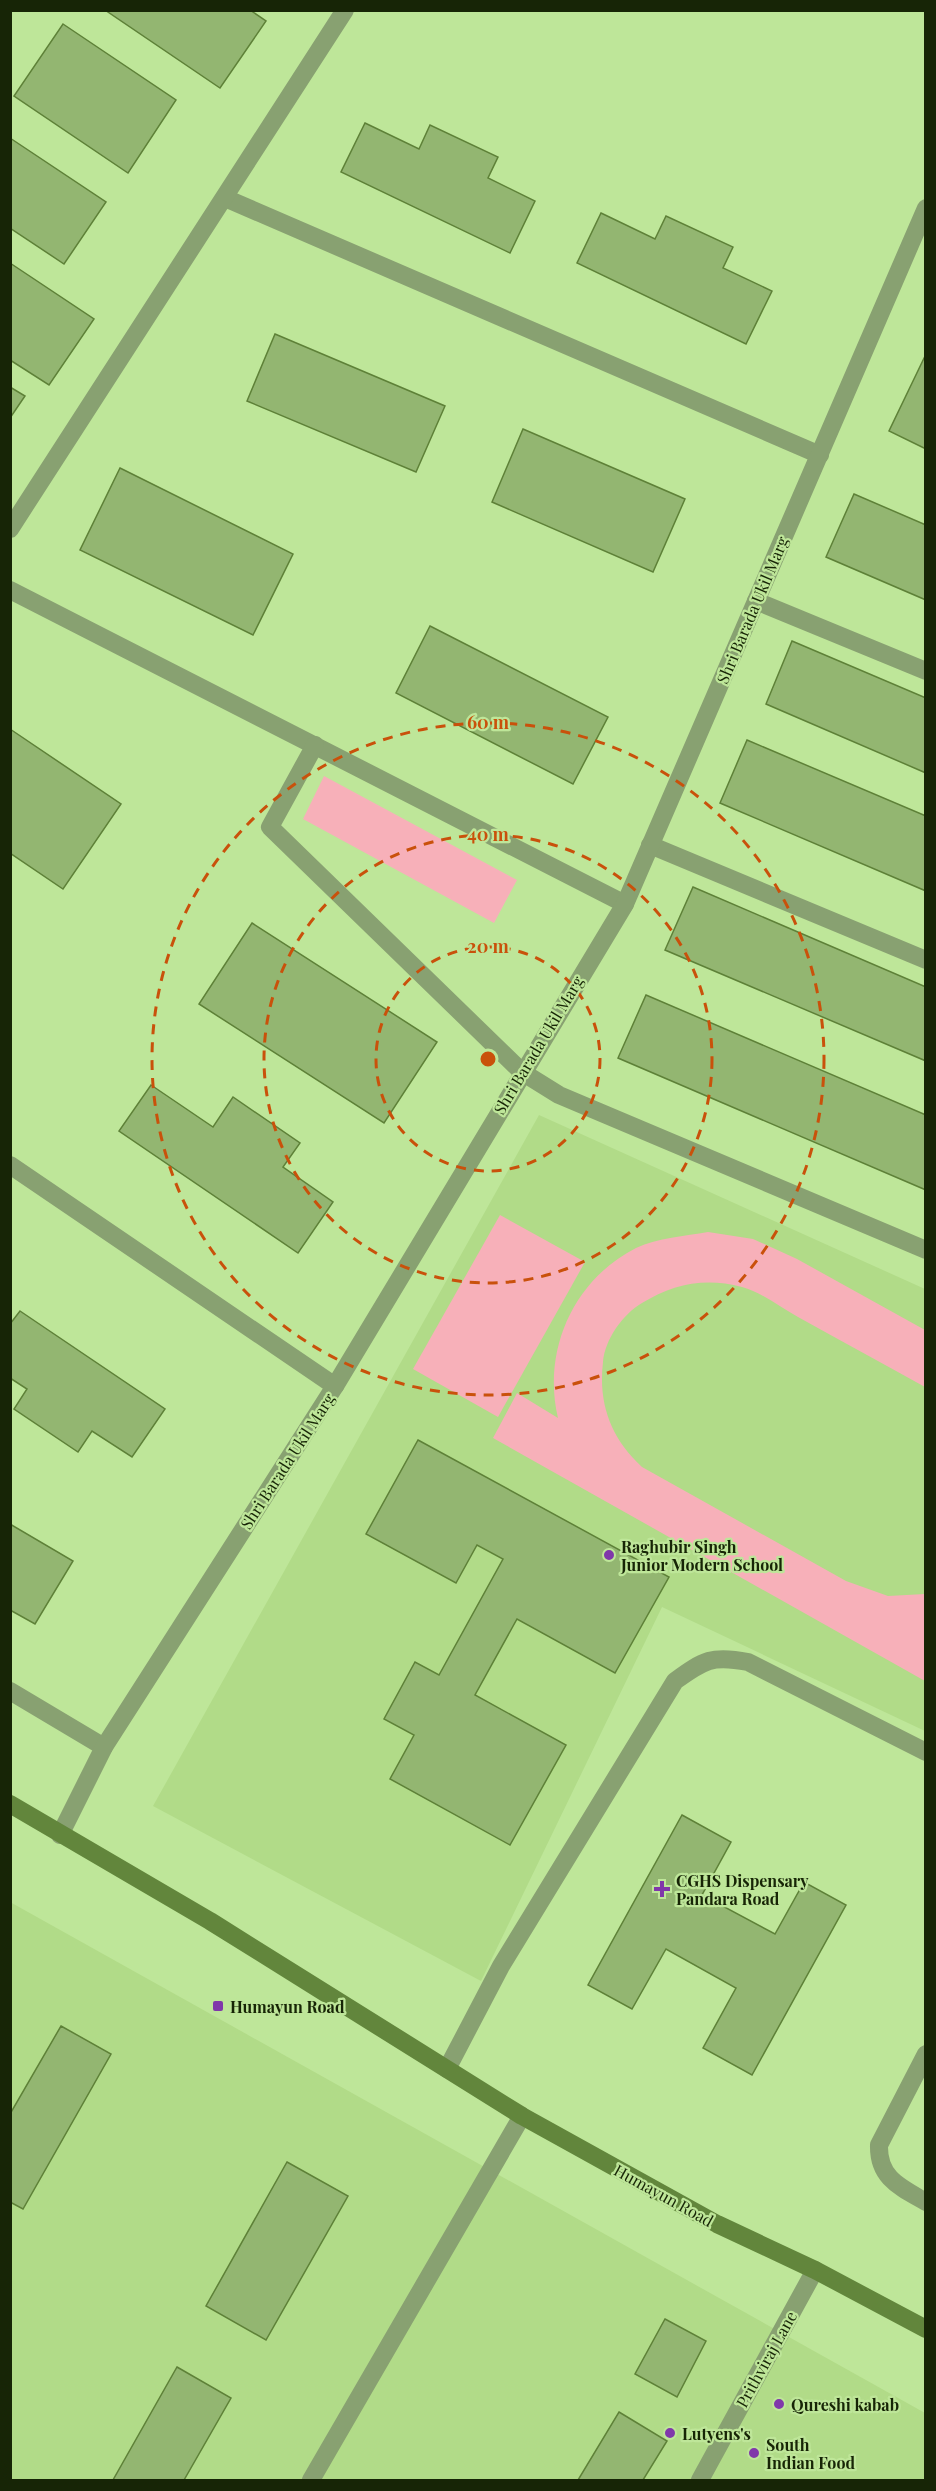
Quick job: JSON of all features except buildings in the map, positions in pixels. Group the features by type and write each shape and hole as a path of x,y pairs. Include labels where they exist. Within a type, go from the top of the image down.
{"street":[{"path":"10,529 345,10"},
{"path":"225,198 820,455"},
{"name":"Shri Barada Ukil Marg","path":"60,1835 104,1747 335,1386 625,904 926,208"},
{"path":"10,590 625,904"},
{"path":"756,601 926,671"},
{"path":"315,745 270,827 522,1072 560,1095 926,1250"},
{"path":"650,845 926,960"},
{"path":"10,1166 335,1386"},
{"path":"447,2069 501,1966 675,1681 694,1667 720,1657 748,1662 926,1752"},
{"path":"10,1691 104,1747"},
{"name":"Humayun Road","path":"10,1804 210,1921 522,2116 717,2224 815,2270 926,2328"},
{"path":"926,2054 879,2145 879,2158 883,2171 892,2182 926,2202"},
{"path":"311,2481 522,2116"},
{"name":"Prithviraj Lane","path":"700,2481 815,2270"}],"shaded area":[{"path":"324,776 517,880 494,923 303,819"},
{"name":"Raghubir Singh Junior Modern School","path":"539,1115 925,1289 925,1731 662,1607 481,1981 153,1806"},
{"path":"500,1215 585,1262 498,1417 413,1369"},
{"path":"708,1232 753,1239 797,1259 925,1330 925,1387 756,1292 728,1284 690,1284 666,1291 642,1303 622,1320 611,1336 604,1353 602,1377 605,1406 615,1433 622,1445 642,1467 846,1581 888,1596 925,1594 925,1681 493,1438 517,1393 558,1418 554,1393 559,1343 567,1320 579,1298 595,1279 614,1262 636,1248 662,1240"},
{"path":"10,1902 925,2413 925,2480 11,2480"}],"place":[{"name":"Raghubir Singh Junior Modern School","path":"609,1555"},
{"name":"CGHS Dispensary Pandara Road","path":"662,1889"},
{"name":"Humayun Road","path":"218,2006"},
{"name":"Qureshi kabab","path":"779,2404"},
{"name":"Lutyens's","path":"670,2433"},
{"name":"South Indian Food","path":"754,2453"}]}
